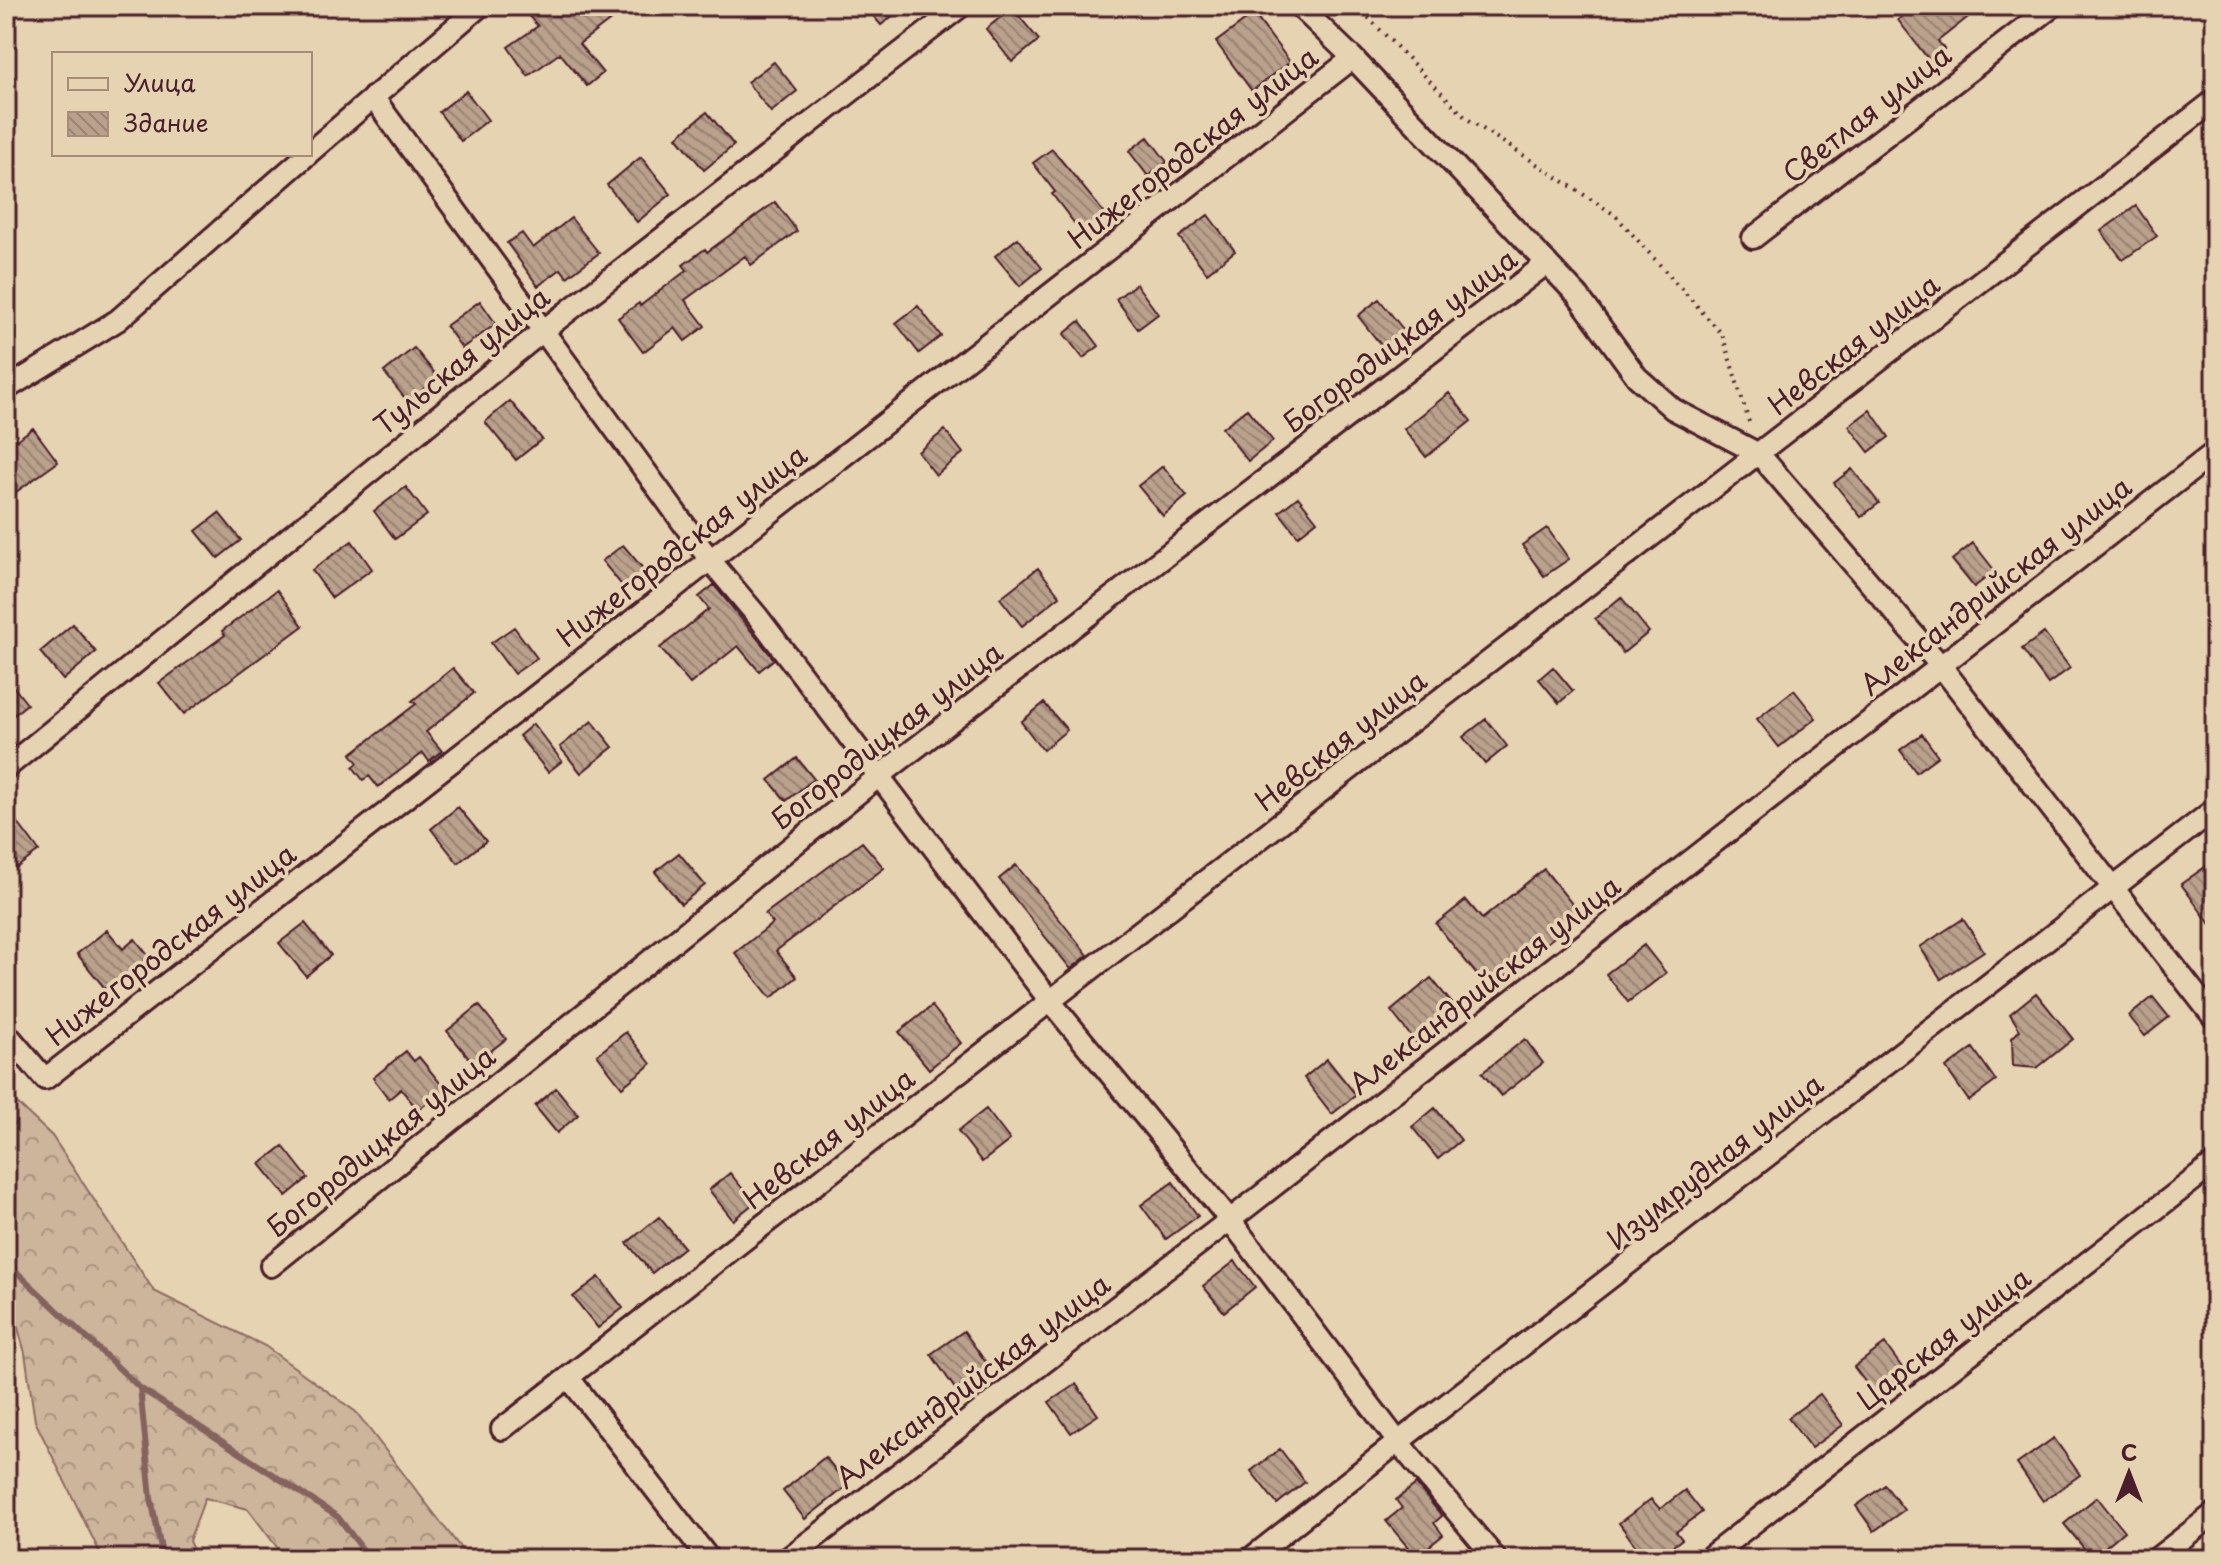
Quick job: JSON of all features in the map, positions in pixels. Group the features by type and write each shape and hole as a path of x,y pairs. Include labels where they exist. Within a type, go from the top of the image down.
{"street":[{"path":"312,150 480,6"},
{"name":"Тульская улица","path":"6,768 544,330 961,6"},
{"path":"1299,6 1353,58 1578,296 1637,377 1673,409 1759,454 1940,665 2215,1019"},
{"name":"Светлая улица","path":"1753,238 2053,6"},
{"name":"Нижегородская улица","path":"6,1033 45,1079 1353,58"},
{"path":"373,97 710,560 758,617 1050,1001 1230,1220 1398,1442 1496,1559"},
{"name":"Невская улица","path":"502,1429 2215,100"},
{"path":"6,389 118,320 306,156"},
{"name":"Богородицкая улица","path":"271,1266 878,777 1547,263"},
{"name":"Александрийская улица","path":"787,1559 1230,1220 2215,452"},
{"name":"Изумрудная улица","path":"1250,1559 2215,809"},
{"name":"Царская улица","path":"1707,1559 2215,1163"},
{"path":"569,1378 709,1559"},
{"path":"2156,1559 2215,1513"}],"path":[{"path":"1357,6 1466,118 1615,215 1722,334 1759,454"}],"green space":[{"path":"6,1093 52,1136 154,1291 265,1346 356,1412 469,1559 286,1559 248,1509 205,1498 189,1541 197,1559 103,1559 35,1421 25,1353 6,1294"}],"building":[{"path":"537,6 629,6 579,44 603,73 587,86 560,53 528,76 508,47 538,26 527,14"},
{"path":"865,6 905,6 881,25"},
{"path":"1915,6 1982,6 1938,41 1944,49 1929,60 1898,20"},
{"path":"1012,8 1039,40 1012,62 986,29"},
{"path":"1254,14 1290,62 1252,91 1216,42"},
{"path":"774,62 797,91 771,112 747,82"},
{"path":"466,91 488,120 461,141 439,112"},
{"path":"707,112 734,145 704,170 677,137"},
{"path":"1148,137 1167,162 1148,176 1129,151"},
{"path":"1052,149 1106,215 1082,233 1033,163"},
{"path":"641,157 671,194 637,222 607,185"},
{"path":"775,202 797,231 751,265 745,256 685,300 705,326 685,341 675,328 643,352 618,318 639,303 640,306 687,270 683,265 705,249 707,252"},
{"path":"2136,206 2157,236 2123,260 2101,231"},
{"path":"1208,215 1235,251 1207,273 1179,237"},
{"path":"571,218 599,253 567,277 561,269 538,286 507,243 522,233 533,248"},
{"path":"1018,238 1042,268 1020,286 995,256"},
{"path":"1136,284 1158,314 1138,329 1116,299"},
{"path":"1379,299 1406,333 1385,350 1358,316"},
{"path":"480,301 496,324 462,348 446,326"},
{"path":"918,306 941,336 919,353 896,323"},
{"path":"1080,321 1099,346 1083,358 1064,334"},
{"path":"414,348 438,377 408,402 384,372"},
{"path":"1449,393 1471,421 1426,457 1404,429"},
{"path":"510,401 542,439 516,460 485,422"},
{"path":"1247,409 1273,441 1248,461 1222,428"},
{"path":"1870,410 1889,437 1869,452 1849,426"},
{"path":"33,428 58,462 6,499 6,448"},
{"path":"945,430 963,453 936,475 918,452"},
{"path":"1163,466 1187,496 1163,516 1138,486"},
{"path":"1852,469 1879,503 1861,517 1834,483"},
{"path":"406,487 427,515 395,539 374,511"},
{"path":"1298,497 1317,521 1298,536 1279,512"},
{"path":"219,513 241,540 218,558 196,531"},
{"path":"1547,528 1569,559 1544,576 1522,545"},
{"path":"352,541 372,569 332,598 312,570"},
{"path":"1973,543 1995,571 1974,587 1952,560"},
{"path":"623,545 646,572 625,589 602,561"},
{"path":"1038,568 1060,596 1022,626 1000,598"},
{"path":"714,585 774,659 759,671 738,646 690,684 660,648 709,609 699,597"},
{"path":"277,590 303,626 184,714 159,683 225,635 222,631"},
{"path":"1621,597 1649,632 1623,653 1595,619"},
{"path":"73,624 96,652 63,680 40,652"},
{"path":"514,627 537,658 514,674 491,643"},
{"path":"2044,633 2070,668 2048,684 2022,649"},
{"path":"1553,667 1573,691 1559,703 1539,679"},
{"path":"453,668 474,693 426,732 442,751 429,761 423,753 378,787 369,776 363,780 353,767 358,763 351,754 416,704 412,701"},
{"path":"6,677 27,704 6,721"},
{"path":"1794,690 1816,718 1779,747 1757,719"},
{"path":"1044,703 1067,730 1043,750 1021,722"},
{"path":"1486,719 1507,746 1485,764 1463,737"},
{"path":"592,721 613,747 581,773 560,747"},
{"path":"533,724 562,761 548,772 519,736"},
{"path":"1922,734 1938,756 1916,772 1900,750"},
{"path":"797,758 814,779 786,801 769,780"},
{"path":"6,807 39,851 16,868 6,854"},
{"path":"458,807 486,841 458,863 431,829"},
{"path":"862,842 884,868 776,951 797,977 771,998 735,953 773,923 765,914"},
{"path":"679,853 705,885 681,904 655,872"},
{"path":"2215,860 2215,931 2181,884"},
{"path":"1016,865 1088,955 1071,969 999,879"},
{"path":"1544,869 1581,915 1489,990 1436,924 1466,900 1482,919"},
{"path":"1963,919 1984,951 1941,979 1920,947"},
{"path":"305,923 331,955 306,976 279,943"},
{"path":"107,930 123,949 135,939 150,958 108,992 77,954"},
{"path":"1644,945 1666,973 1628,1002 1606,974"},
{"path":"1431,978 1459,1012 1418,1045 1391,1011"},
{"path":"2036,993 2073,1039 2037,1068 2013,1066 2012,1038 2020,1030 2010,1014"},
{"path":"2153,997 2169,1017 2145,1036 2129,1016"},
{"path":"479,1005 506,1039 474,1064 447,1031"},
{"path":"932,1006 961,1043 929,1069 899,1032"},
{"path":"626,1032 651,1064 622,1087 597,1055"},
{"path":"1525,1039 1543,1063 1501,1096 1482,1073"},
{"path":"1973,1048 1996,1081 1969,1101 1946,1068"},
{"path":"406,1051 414,1061 419,1057 445,1089 418,1110 401,1089 389,1099 373,1078"},
{"path":"1327,1059 1356,1095 1332,1114 1304,1078"},
{"path":"556,1088 578,1115 557,1133 535,1106"},
{"path":"1435,1108 1461,1140 1438,1159 1412,1127"},
{"path":"986,1109 1010,1140 982,1162 958,1131"},
{"path":"283,1146 308,1178 286,1196 260,1164"},
{"path":"730,1173 754,1203 733,1220 709,1190"},
{"path":"1173,1182 1198,1216 1166,1239 1141,1205"},
{"path":"659,1217 684,1247 652,1273 627,1243"},
{"path":"1235,1261 1255,1287 1224,1312 1203,1286"},
{"path":"599,1277 623,1308 598,1328 573,1297"},
{"path":"964,1331 989,1367 956,1390 931,1354"},
{"path":"1885,1344 1906,1373 1876,1396 1854,1367"},
{"path":"1076,1384 1098,1415 1071,1433 1049,1402"},
{"path":"1820,1394 1843,1425 1811,1448 1788,1418"},
{"path":"2054,1438 2080,1475 2043,1501 2017,1464"},
{"path":"1280,1449 1305,1482 1277,1504 1251,1471"},
{"path":"825,1457 848,1485 805,1519 783,1491"},
{"path":"1416,1484 1442,1516 1434,1523 1443,1535 1416,1557 1386,1521 1402,1508 1396,1500"},
{"path":"1885,1485 1904,1510 1874,1531 1856,1506"},
{"path":"1685,1490 1702,1512 1676,1532 1682,1539 1656,1559 1645,1559 1619,1523 1651,1499 1660,1509"},
{"path":"2097,1497 2124,1531 2092,1558 2064,1524"}],"waterway":[{"path":"6,1262 140,1388 338,1517 370,1559"},
{"path":"140,1388 151,1498 163,1559"}]}
